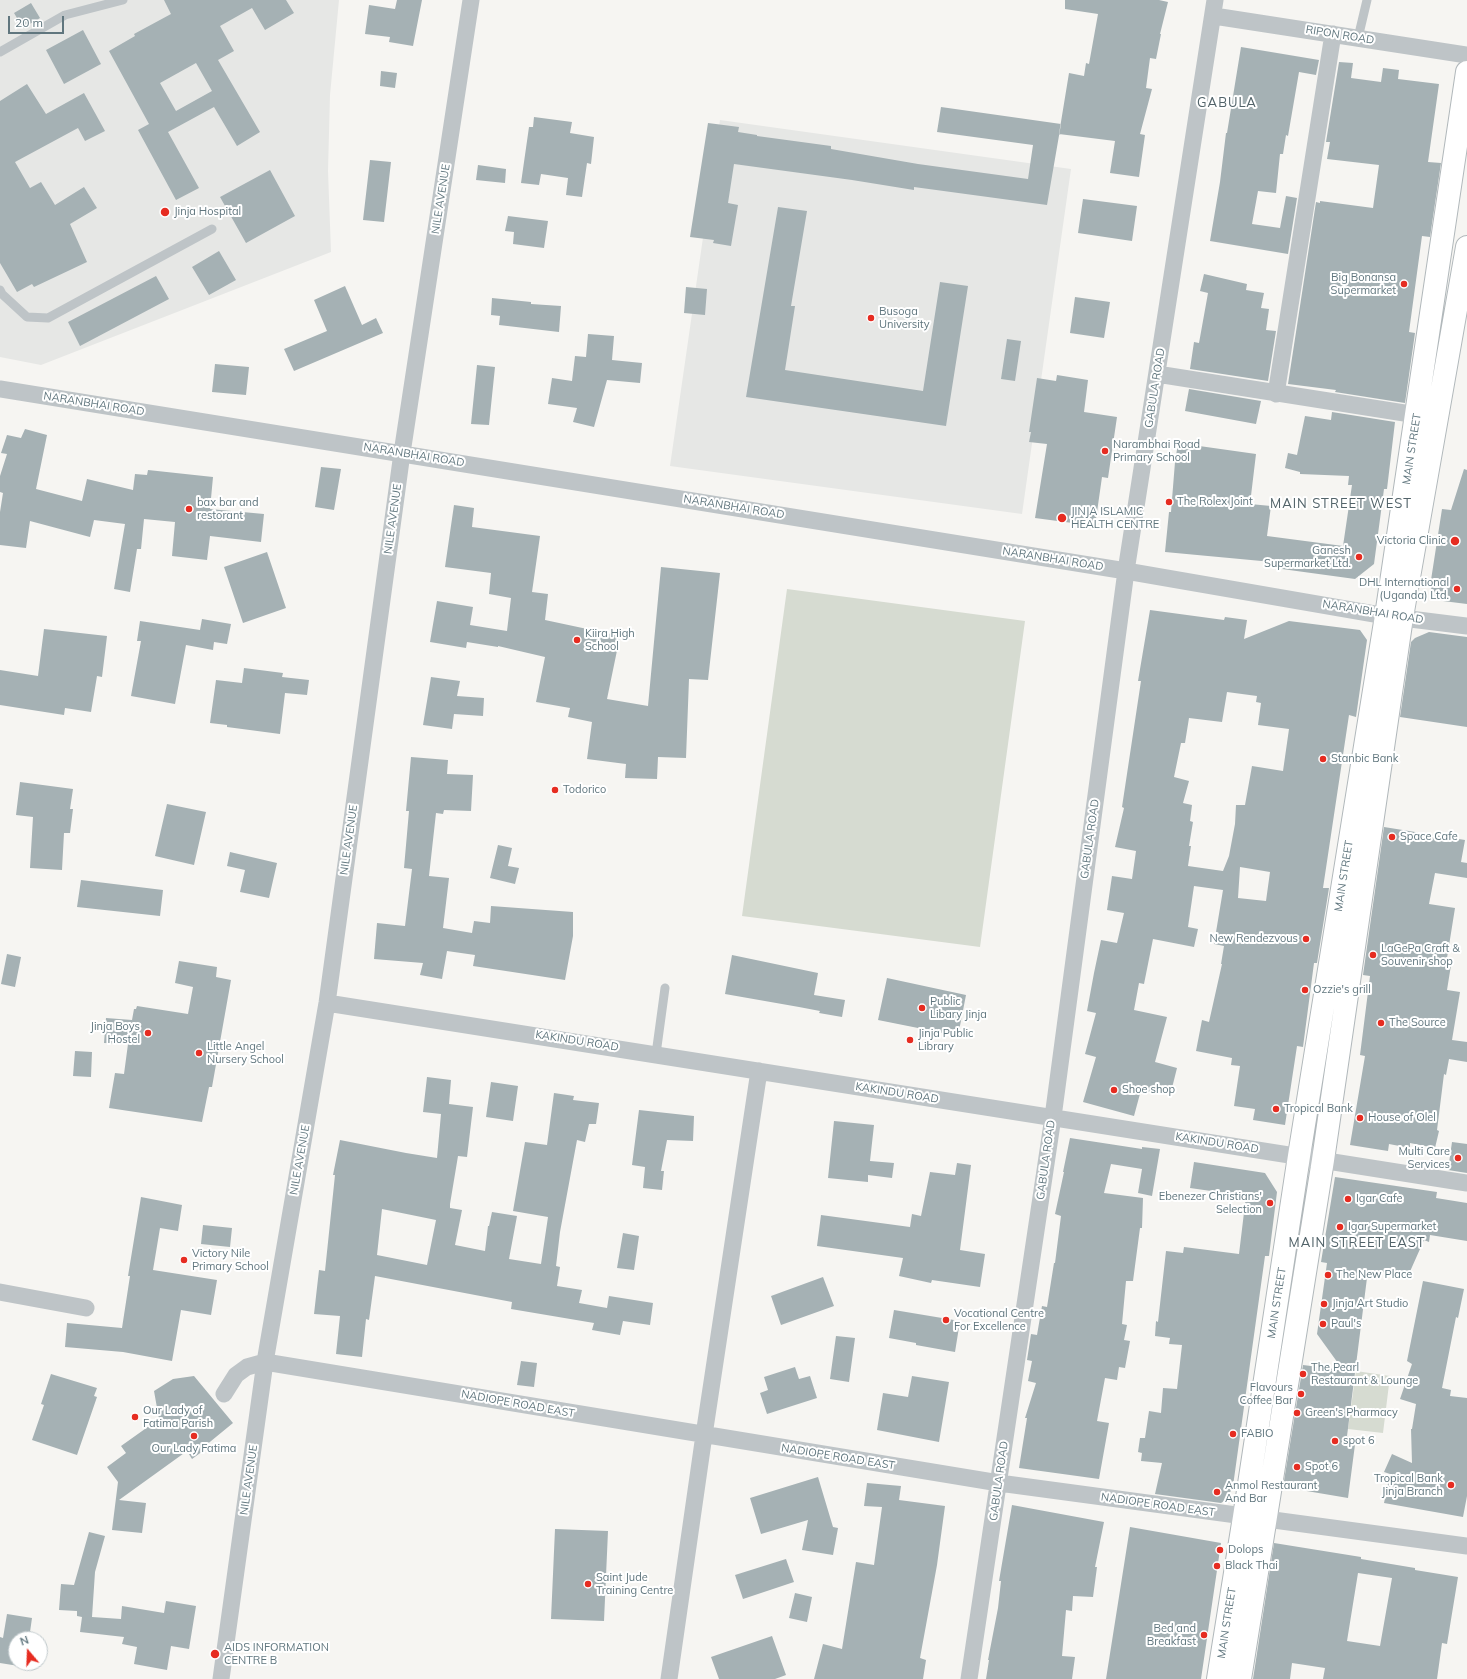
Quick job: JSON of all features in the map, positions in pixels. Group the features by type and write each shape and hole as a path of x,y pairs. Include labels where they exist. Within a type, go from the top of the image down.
{"street":[{"name":"NILE AVENUE","path":"221,1679 265,1362 327,1003 402,453 471,0"},
{"name":"RIPON ROAD","path":"1214,8 1333,34 1467,55"},
{"name":"GABULA ROAD","path":"969,1679 1053,1117 1126,571 1214,8"},
{"path":"1276,394 1333,34"},
{"name":"MAIN STREET","path":"1240,1679 1323,1160 1394,616 1417,415 1467,72"},
{"name":"MAIN STREET","path":"1218,1679 1299,1156 1394,616 1467,247"},
{"path":"1158,374 1276,394 1417,415"},
{"name":"NARANBHAI ROAD","path":"0,389 402,453 1394,616 1467,626"},
{"name":"KAKINDU ROAD","path":"327,1003 1467,1182"},
{"path":"669,1679 759,1071"},
{"path":"0,1292 86,1308"},
{"name":"NADIOPE ROAD EAST","path":"224,1394 236,1376 247,1368 265,1362 999,1483 1467,1546"}],"lane":[{"path":"0,52 65,15 123,0"},
{"path":"1358,38 1367,0"},
{"path":"0,290 27,317 48,318 212,229"},
{"path":"656,1054 664,988"}],"shaded area":[{"name":"Jinja Hospital","path":"0,0 339,0 330,95 328,171 331,252 41,365 0,357"},
{"name":"Busoga University","path":"720,120 1071,169 1022,514 670,466"},
{"path":"787,589 1025,621 980,947 742,916"},
{"path":"1356,1371 1390,1376 1383,1433 1348,1429"}],"building":[{"path":"164,0 286,0 294,13 265,30 252,8 220,26 234,51 218,60 260,132 237,146 214,107 168,132 199,188 176,200 138,130 149,124 109,51 135,36 134,34 171,14","holes":["196,63 212,91 176,111 160,83"]},
{"path":"397,0 422,0 413,46 389,42 390,37 365,34 369,5 395,9"},
{"path":"1065,0 1159,0 1168,2 1160,34 1156,59 1150,58 1146,88 1152,89 1140,134 1145,135 1139,177 1110,173 1115,141 1059,134 1069,73 1084,76 1086,63 1089,64 1098,14 1065,9"},
{"path":"31,3 40,18 23,28 14,13"},
{"path":"83,30 101,64 64,84 46,50"},
{"path":"1241,47 1319,60 1316,75 1299,72 1288,136 1286,135 1283,154 1280,154 1276,193 1258,191 1252,224 1280,228 1286,196 1297,198 1288,254 1210,241 1220,182 1226,133"},
{"path":"1339,62 1353,63 1351,78 1381,82 1383,68 1399,70 1398,79 1439,84 1428,162 1441,163 1430,237 1422,236 1409,332 1415,333 1405,403 1335,392 1336,390 1288,384 1316,202 1320,203 1320,201 1373,208 1379,165 1327,159 1330,142 1326,142"},
{"path":"381,71 397,73 395,88 380,86"},
{"path":"27,84 46,114 84,93 105,131 85,141 78,128 15,162 30,188 41,182 55,205 84,187 97,208 70,224 87,262 34,287 32,284 17,292 0,263 0,101"},
{"path":"941,107 1061,124 1047,205 914,187 914,190 734,164 728,203 738,205 731,246 713,243 714,240 690,237 708,123 739,127 738,132 757,136 831,146 831,149 918,164 1028,179 1033,145 937,132"},
{"path":"534,117 572,122 570,133 594,137 591,164 587,163 582,197 566,195 568,178 541,174 539,185 521,183 529,127 533,127"},
{"path":"370,160 391,162 384,222 363,220"},
{"path":"478,165 506,169 505,183 476,180"},
{"path":"270,170 295,216 246,243 220,197"},
{"path":"1083,199 1137,206 1132,241 1078,233"},
{"path":"778,207 807,211 791,306 795,306 785,370 923,391 940,282 968,286 946,426 746,397"},
{"path":"508,216 548,221 544,248 513,244 514,232 505,231"},
{"path":"219,251 236,280 209,295 192,267"},
{"path":"1204,274 1247,284 1246,290 1264,293 1261,308 1269,309 1266,330 1276,331 1268,381 1190,369 1194,342 1199,343 1208,293 1200,291"},
{"path":"156,276 169,299 80,346 68,322"},
{"path":"345,286 362,325 376,318 383,333 294,371 284,349 327,331 314,300"},
{"path":"686,287 707,289 705,315 684,313"},
{"path":"1075,297 1110,302 1104,338 1070,333"},
{"path":"492,298 531,302 531,304 561,306 559,332 499,325 500,316 491,315"},
{"path":"588,334 614,336 612,360 642,363 640,383 607,380 594,427 573,422 577,408 548,404 552,378 572,381 575,356 586,357"},
{"path":"1007,339 1021,341 1015,381 1001,379"},
{"path":"215,364 249,367 246,395 212,392"},
{"path":"477,365 495,367 489,425 471,424"},
{"path":"1057,375 1088,380 1084,412 1117,417 1108,478 1102,477 1095,526 1035,518 1047,444 1029,442 1031,432 1029,432 1037,378 1056,381"},
{"path":"1189,389 1261,401 1256,424 1185,411"},
{"path":"1332,412 1395,422 1387,489 1384,489 1374,564 1355,579 1282,569 1283,563 1165,552 1169,512 1171,512 1178,443 1256,454 1250,504 1271,506 1267,536 1343,546 1352,485 1348,485 1349,476 1300,474 1300,472 1285,468 1288,453 1297,455 1305,416 1331,420"},
{"path":"25,429 47,435 36,489 82,501 87,479 133,490 135,474 147,475 148,470 213,477 210,509 264,514 261,542 210,536 207,560 172,556 175,522 144,519 141,549 137,549 130,592 114,589 125,524 94,520 90,537 30,521 26,548 0,545 0,512 3,493 0,492 0,476 7,454 1,453 7,435 21,438"},
{"path":"321,467 341,469 334,510 315,507"},
{"path":"1464,469 1467,470 1467,604 1443,601 1436,597 1431,588 1442,509 1451,510"},
{"path":"454,505 474,508 472,527 540,536 532,592 548,594 545,620 620,636 607,699 648,706 661,567 720,573 708,680 689,679 686,758 658,757 657,779 625,778 626,764 587,759 592,722 568,717 570,708 536,702 545,657 498,646 467,642 466,648 430,642 437,601 473,607 470,625 507,631 511,598 489,594 491,573 445,567"},
{"path":"267,552 286,608 243,623 224,567"},
{"path":"1150,610 1224,620 1225,617 1247,620 1244,639 1289,621 1360,630 1367,640 1356,717 1349,715 1323,888 1329,888 1317,963 1314,963 1303,1047 1297,1046 1285,1125 1253,1120 1255,1109 1234,1106 1240,1066 1231,1065 1232,1058 1196,1051 1202,1020 1209,1022 1222,964 1224,946 1214,944 1223,890 1194,886 1188,927 1198,929 1194,947 1153,939 1144,984 1139,983 1134,1010 1167,1017 1155,1062 1177,1068 1172,1088 1162,1085 1159,1095 1141,1090 1134,1116 1083,1102 1096,1057 1085,1054 1096,1013 1087,1011 1101,940 1117,943 1124,913 1107,910 1112,876 1132,879 1136,851 1115,847 1124,808 1122,807 1141,681 1138,681","holes":["1227,692 1257,696 1256,702 1261,703 1258,725 1289,729 1283,771 1252,766 1245,805 1236,805 1235,824 1229,856 1223,871 1188,866 1191,846 1189,846 1193,822 1190,821 1192,805 1183,803 1189,781 1174,777 1181,743 1185,743 1189,718 1222,722","1240,867 1270,872 1266,901 1238,898"]},
{"path":"202,619 231,624 227,644 214,642 213,650 186,645 175,704 131,696 141,641 137,641 140,621 200,630"},
{"path":"44,629 107,636 102,677 97,676 91,712 65,708 64,715 0,705 0,670 38,676"},
{"path":"1429,632 1467,637 1467,727 1400,717 1411,642 1415,638"},
{"path":"244,668 283,673 282,677 309,680 307,695 285,693 280,734 227,727 227,725 210,723 216,680 242,683"},
{"path":"431,677 460,681 457,696 484,698 483,716 454,714 452,729 423,725"},
{"path":"411,757 448,760 447,774 473,775 471,811 444,810 443,814 436,813 429,876 449,878 443,928 472,933 474,921 490,923 491,906 573,912 573,936 565,980 473,966 475,955 447,951 442,979 420,975 423,963 374,959 377,923 405,926 412,869 404,868 409,811 406,811"},
{"path":"20,782 73,789 70,809 73,809 70,833 64,833 62,870 30,868 33,817 16,815"},
{"path":"167,804 206,812 194,865 155,856"},
{"path":"1384,827 1465,840 1461,862 1467,863 1467,878 1435,873 1429,904 1455,908 1447,958 1452,959 1447,990 1460,992 1452,1040 1467,1042 1467,1062 1449,1059 1446,1075 1444,1074 1437,1130 1439,1131 1435,1148 1410,1143 1410,1148 1389,1144 1388,1151 1350,1145 1365,1056 1360,1055 1370,976 1363,975"},
{"path":"498,845 512,848 508,866 519,868 515,884 490,878"},
{"path":"230,852 277,863 269,898 240,892 245,870 227,866"},
{"path":"81,880 163,890 160,916 77,907"},
{"path":"7,954 21,957 15,987 1,984"},
{"path":"732,955 818,973 814,995 845,1000 842,1017 819,1013 820,1011 725,994"},
{"path":"179,961 217,967 216,977 231,980 212,1087 209,1087 202,1122 109,1108 115,1073 124,1074 128,1044 104,1043 106,1018 132,1020 134,1009 136,1009 137,1006 188,1014 193,987 175,983"},
{"name":"Public Libary Jinja","path":"887,978 966,995 958,1036 878,1020"},
{"path":"75,1051 92,1052 91,1077 73,1076"},
{"path":"427,1077 451,1080 449,1104 473,1107 467,1157 458,1156 450,1204 450,1208 462,1210 455,1245 485,1251 488,1226 492,1212 517,1216 509,1259 541,1264 548,1217 513,1211 525,1142 547,1145 554,1093 574,1096 573,1100 599,1103 596,1124 589,1124 585,1142 577,1140 560,1232 556,1266 560,1267 557,1286 582,1290 579,1303 607,1308 609,1296 653,1303 650,1325 623,1321 620,1335 592,1330 594,1323 511,1309 512,1302 375,1276 369,1320 366,1319 362,1357 336,1354 340,1316 314,1314 319,1270 325,1271 335,1175 333,1175 340,1140 437,1158 441,1114 423,1112","holes":["382,1209 436,1220 427,1265 377,1255"]},
{"path":"491,1082 518,1086 513,1121 486,1117"},
{"path":"639,1110 694,1116 693,1141 667,1140 661,1171 664,1171 662,1190 643,1188 645,1167 632,1165"},
{"path":"834,1121 874,1125 870,1161 894,1163 892,1178 868,1175 868,1182 828,1178"},
{"path":"1070,1138 1142,1149 1142,1147 1160,1149 1152,1196 1138,1193 1142,1169 1111,1164 1104,1193 1143,1198 1142,1228 1140,1228 1133,1281 1126,1281 1122,1324 1127,1325 1124,1340 1130,1341 1125,1368 1119,1367 1117,1380 1105,1378 1097,1421 1109,1423 1099,1479 1019,1468 1027,1418 1025,1418 1036,1383 1028,1381 1032,1361 1027,1360 1031,1334 1037,1335 1042,1306 1047,1307 1055,1263 1061,1216 1055,1214"},
{"name":"Multi Care Services","path":"1452,1142 1467,1144 1467,1173 1448,1170"},
{"path":"1194,1162 1265,1173 1277,1192 1269,1256 1265,1256 1233,1486 1227,1499 1221,1503 1155,1494 1162,1463 1141,1461 1142,1453 1138,1452 1140,1438 1145,1438 1149,1411 1161,1413 1163,1388 1177,1389 1182,1345 1169,1344 1170,1338 1155,1336 1166,1251 1183,1253 1184,1247 1239,1254 1246,1196 1190,1188"},
{"path":"957,1163 971,1165 960,1250 985,1254 980,1287 932,1280 931,1283 899,1276 903,1258 817,1246 821,1215 910,1227 912,1214 921,1216 930,1172 955,1175"},
{"path":"1335,1177 1437,1192 1436,1198 1467,1203 1467,1241 1430,1235 1429,1242 1424,1240 1408,1276 1368,1270 1347,1436 1356,1437 1348,1498 1283,1487 1303,1365 1343,1370 1317,1334 1327,1263 1321,1262"},
{"path":"141,1197 182,1205 178,1231 160,1228 153,1270 217,1280 211,1315 181,1310 172,1361 123,1352 65,1347 67,1323 122,1328 130,1276 128,1276"},
{"path":"203,1225 232,1228 230,1247 201,1244"},
{"path":"623,1233 639,1236 634,1270 617,1268"},
{"path":"823,1277 834,1306 781,1325 771,1296"},
{"path":"1423,1281 1464,1289 1458,1318 1456,1317 1442,1388 1451,1390 1450,1396 1467,1398 1467,1496 1463,1517 1384,1503 1390,1474 1384,1472 1392,1454 1412,1463 1411,1429 1416,1404 1400,1399 1412,1364 1407,1361"},
{"path":"894,1310 960,1321 955,1352 916,1345 916,1343 889,1338"},
{"path":"836,1336 855,1338 849,1382 830,1379"},
{"path":"521,1361 537,1363 534,1387 517,1385"},
{"path":"795,1367 799,1379 810,1376 817,1398 767,1414 760,1393 768,1390 764,1377"},
{"path":"51,1374 97,1388 94,1396 97,1397 77,1455 32,1440 44,1405 41,1404"},
{"path":"194,1376 233,1423 205,1446 207,1448 192,1459 187,1451 119,1500 146,1503 142,1533 112,1530 118,1482 107,1467 126,1453 121,1446 159,1419 154,1391 173,1379"},
{"path":"912,1376 949,1382 939,1442 877,1430 883,1393 908,1397"},
{"path":"818,1477 833,1527 838,1528 833,1555 802,1550 808,1520 761,1534 750,1498"},
{"path":"867,1483 901,1486 899,1500 945,1506 937,1565 920,1658 926,1660 923,1679 814,1679 823,1644 842,1649 856,1562 874,1565 882,1507 864,1506"},
{"path":"1012,1505 1104,1522 1095,1567 1097,1567 1093,1597 1073,1596 1072,1611 1066,1610 1062,1656 1075,1657 1072,1679 986,1679 998,1608 1001,1581 999,1581"},
{"path":"1130,1527 1221,1543 1201,1679 1106,1679"},
{"path":"555,1529 608,1531 604,1621 551,1619"},
{"path":"89,1532 105,1536 95,1572 92,1617 121,1619 122,1606 164,1613 166,1601 196,1606 189,1649 171,1646 167,1670 134,1664 137,1647 122,1644 124,1637 80,1632 82,1617 77,1616 77,1611 59,1610 61,1584 74,1585"},
{"path":"1274,1543 1361,1557 1361,1559 1458,1577 1447,1644 1442,1643 1437,1679 1323,1679 1325,1668 1292,1663 1290,1679 1253,1679","holes":["1358,1573 1392,1578 1380,1646 1347,1641"]},
{"path":"786,1559 794,1582 743,1599 735,1575"},
{"path":"795,1593 812,1597 807,1622 789,1618"},
{"path":"7,1614 32,1618 30,1631 8,1631 8,1664 0,1663 0,1637 3,1638"},
{"path":"772,1636 786,1675 775,1679 719,1679 711,1657"}],"place":[{"name":"Jinja Hospital","path":"165,212"},
{"name":"Big Bonansa Supermarket","path":"1404,284"},
{"name":"Busoga University","path":"871,318"},
{"name":"Narambhai Road Primary School","path":"1105,451"},
{"name":"The Rolex Joint","path":"1169,502"},
{"name":"bax bar and restorant","path":"189,509"},
{"name":"JINJA ISLAMIC HEALTH CENTRE","path":"1062,518"},
{"name":"Victoria Clinic","path":"1455,541"},
{"name":"Ganesh Supermarket Ltd.","path":"1359,557"},
{"name":"DHL International (Uganda) Ltd.","path":"1457,589"},
{"name":"Kiira High School","path":"577,640"},
{"name":"Stanbic Bank","path":"1323,759"},
{"name":"Todorico","path":"555,790"},
{"name":"Space Cafe","path":"1392,837"},
{"name":"New Rendezvous","path":"1306,939"},
{"name":"LaGePa Craft & Souvenir shop","path":"1373,955"},
{"name":"Ozzie's grill","path":"1305,990"},
{"name":"Public Libary Jinja","path":"922,1008"},
{"name":"The Source","path":"1381,1023"},
{"name":"Jinja Boys Hostel","path":"148,1033"},
{"name":"Jinja Public Library","path":"910,1040"},
{"name":"Little Angel Nursery School","path":"199,1053"},
{"name":"Shoe shop","path":"1114,1090"},
{"name":"Tropical Bank","path":"1276,1109"},
{"name":"House of Olel","path":"1360,1118"},
{"name":"Multi Care Services","path":"1458,1158"},
{"name":"Igar Cafe","path":"1348,1199"},
{"name":"Ebenezer Christians' Selection","path":"1270,1203"},
{"name":"Igar Supermarket","path":"1340,1227"},
{"name":"Victory Nile Primary School","path":"184,1260"},
{"name":"The New Place","path":"1328,1275"},
{"name":"Jinja Art Studio","path":"1324,1304"},
{"name":"Vocational Centre For Excellence","path":"946,1320"},
{"name":"Paul's","path":"1323,1324"},
{"name":"The Pearl Restaurant & Lounge","path":"1303,1374"},
{"name":"Flavours Coffee Bar","path":"1301,1394"},
{"name":"Green's Pharmacy","path":"1297,1413"},
{"name":"Our Lady of Fatima Parish","path":"135,1417"},
{"name":"FABIO","path":"1233,1434"},
{"name":"Our Lady Fatima","path":"194,1436"},
{"name":"spot 6","path":"1335,1441"},
{"name":"Spot 6","path":"1297,1467"},
{"name":"Tropical Bank Jinja Branch","path":"1451,1485"},
{"name":"Anmol Restaurant And Bar","path":"1217,1492"},
{"name":"Dolops","path":"1220,1550"},
{"name":"Black Thai","path":"1217,1566"},
{"name":"Saint Jude Training Centre","path":"588,1584"},
{"name":"Bed and Breakfast","path":"1204,1635"},
{"name":"AIDS INFORMATION CENTRE B","path":"215,1654"}],"district":[{"name":"GABULA","path":"1227,103"},
{"name":"MAIN STREET WEST","path":"1341,504"},
{"name":"MAIN STREET EAST","path":"1357,1243"}]}
